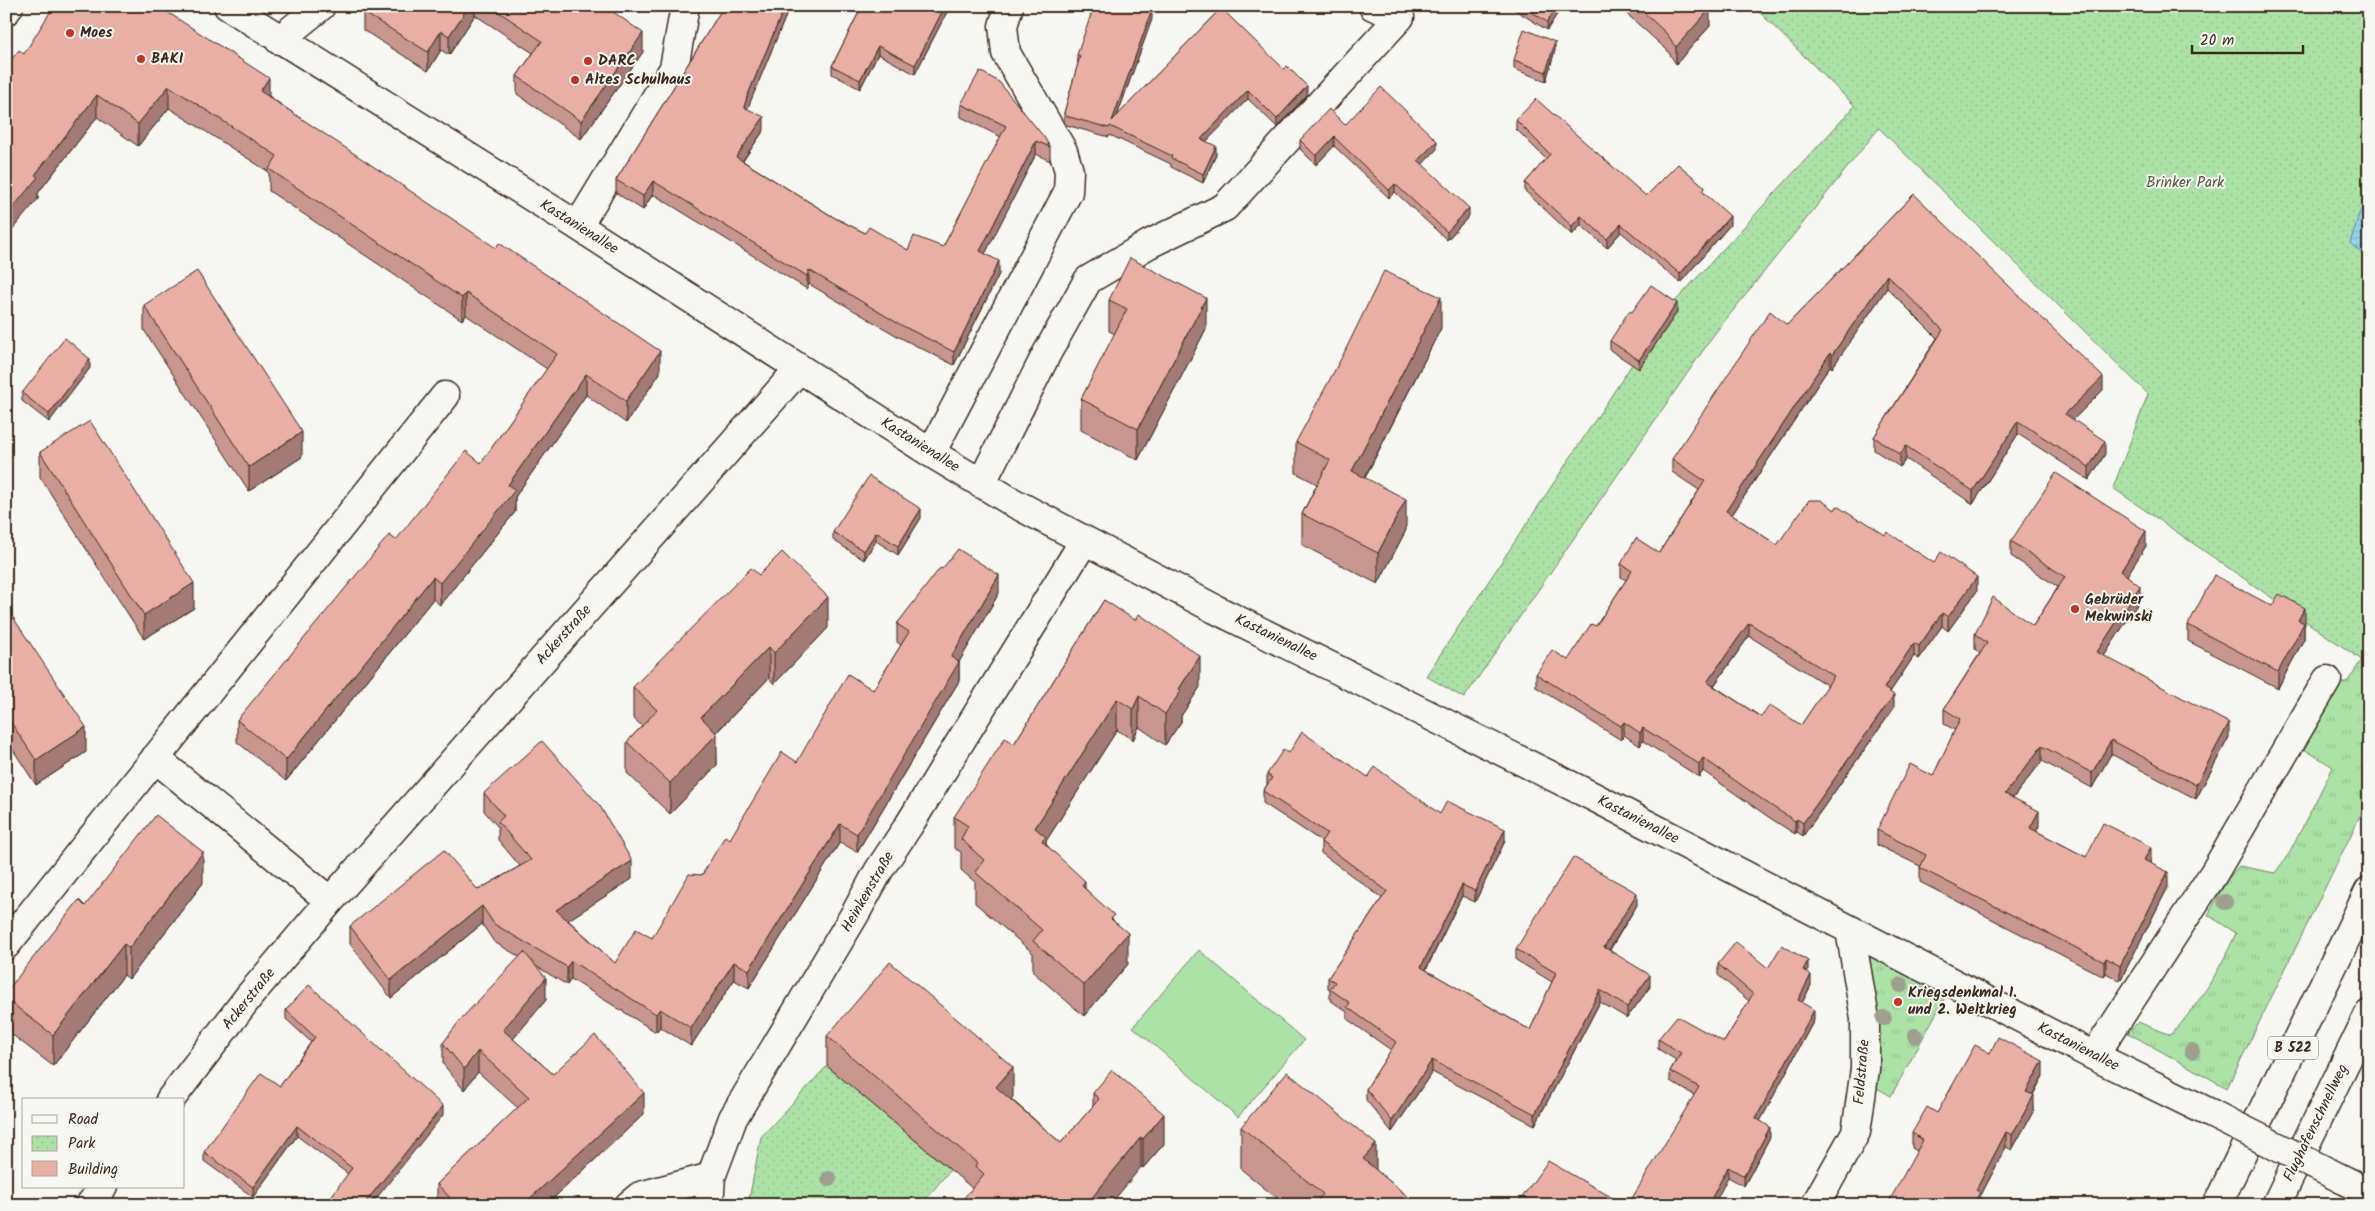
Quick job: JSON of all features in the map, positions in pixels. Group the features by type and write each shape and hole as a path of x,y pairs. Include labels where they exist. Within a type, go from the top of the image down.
{"main road":[{"path":"6,10 9,6"},
{"name":"Kastanienallee","path":"228,6 279,40 578,226 981,484 1084,541 1594,797 2094,1056 2369,1192"},
{"path":"279,40 321,6"},
{"path":"578,226 674,68 685,6"},
{"path":"931,453 1068,192 1069,171 1063,151 1006,53 1003,26 1009,6"},
{"path":"981,484 1047,353 1088,280 1150,244 1225,207 1400,17 1373,6"},
{"name":"Ackerstraße","path":"172,1098 250,996 330,901 799,369"},
{"path":"6,945 445,396"},
{"name":"Heinkenstraße","path":"709,1205 711,1177 733,1118 855,914 879,870 909,825 1084,541"},
{"path":"2094,1056 2214,873 2327,680"},
{"path":"155,758 330,901"},
{"name":"B 522","path":"2217,1205 2369,892"},
{"name":"Feldstraße","path":"1815,1205 1856,1132 1865,1069 1866,1019 1850,930"},
{"name":"Flughafenschnellweg","path":"2276,1205 2369,1014"},
{"path":"629,1205 640,1196 711,1177"},
{"path":"90,1205 102,1188"}],"green space":[{"name":"Brinker Park","path":"1753,6 2369,6 2369,202 2360,211 2350,243 2369,260 2369,665 2113,488 2148,394 1879,128 1715,333 1464,698 1426,676 1670,307 1855,106"},
{"path":"2361,661 2369,666 2369,798 2227,1088 2128,1033 2138,1022 2171,1035 2208,987 2236,933 2208,915 2227,880 2239,866 2275,873 2290,852 2333,767 2299,746 2335,686 2348,681"},
{"path":"1850,930 1953,983 1891,1096 1863,1080"},
{"path":"1199,950 1304,1040 1238,1117 1133,1027"},
{"path":"827,1066 950,1170 921,1205 748,1205 761,1137"}],"water":[{"path":"2369,202 2369,260 2350,243 2360,211"}],"building":[{"path":"54,6 158,6 269,78 260,91 496,248 499,243 660,351 626,401 586,374 508,485 515,490 440,583 433,577 286,760 237,720 389,535 396,540 466,451 481,463 557,354 466,293 462,298 269,169 277,156 169,86 138,124 97,95 35,175 38,177 6,216 6,66 19,50 24,54"},
{"path":"366,6 469,6 449,36 441,31 428,52 363,12"},
{"name":"Altes Schulhaus","path":"490,6 605,6 643,33 581,121 517,76 542,41"},
{"path":"724,6 785,6 744,107 764,117 736,157 835,218 865,233 869,227 908,250 914,236 943,247 1006,126 961,104 980,71 999,82 1044,137 1050,147 1036,141 980,251 999,261 954,352 899,324 809,270 807,276 653,181 643,196 616,180"},
{"path":"862,6 945,6 915,65 878,46 860,80 832,66"},
{"path":"1094,6 1143,6 1152,10 1112,121 1221,8 1284,69 1287,66 1307,86 1277,119 1248,90 1201,139 1216,146 1203,174 1171,158 1172,156 1110,126 1109,128 1066,116 1064,113 1080,56 1077,55"},
{"path":"1523,6 1557,6 1547,22"},
{"path":"1637,6 1707,6 1710,9 1676,47 1667,34"},
{"path":"1524,29 1555,42 1546,72 1514,60"},
{"path":"1381,87 1437,141 1418,160 1469,208 1447,232 1395,184 1389,190 1334,137 1316,156 1300,140 1329,109 1345,125"},
{"path":"1536,99 1646,196 1678,164 1705,187 1702,191 1730,216 1680,274 1621,224 1607,239 1581,216 1572,226 1525,183 1550,154 1516,120"},
{"path":"1914,194 2103,377 2065,414 2105,441 2089,467 2018,421 1973,491 1906,446 1900,454 1874,437 1943,330 1887,275 1832,355 1830,353 1726,511 1777,545 1809,500 1821,500 1835,510 1837,506 1860,521 1861,519 1885,535 1887,532 1934,563 1941,552 1977,577 1948,617 1942,613 1919,646 1914,643 1884,688 1894,695 1803,823 1797,819 1795,821 1770,805 1703,758 1699,764 1643,728 1640,733 1624,722 1621,726 1536,674 1552,650 1568,660 1591,624 1596,626 1632,571 1621,564 1636,538 1659,553 1705,481 1672,459 1770,311 1787,325","holes":["1749,623 1834,676 1801,725 1770,705 1761,717 1707,682"]},
{"path":"1130,258 1206,298 1138,429 1081,399 1127,309 1109,300"},
{"path":"197,271 302,432 249,467 144,305"},
{"path":"1384,271 1441,297 1352,471 1406,499 1378,553 1302,514 1330,460 1296,442 1342,357"},
{"path":"1651,285 1677,303 1639,360 1610,341 1629,311 1632,312"},
{"path":"65,338 90,359 49,414 22,393"},
{"path":"90,421 194,583 144,615 40,452"},
{"path":"2056,473 2146,531 2121,571 2140,586 2097,652 2229,723 2196,785 2111,740 2092,773 2042,746 2005,794 2039,811 2030,828 2086,857 2103,823 2151,847 2144,860 2168,872 2120,966 2106,958 2104,962 1920,868 1926,855 1877,830 1910,764 1933,776 1960,719 1944,709 1987,643 1975,634 1993,597 2033,626 2065,577 2011,541"},
{"path":"869,476 921,509 898,546 876,532 864,551 833,532"},
{"path":"958,549 999,575 951,657 959,662 857,834 840,824 749,970 734,962 691,1028 660,1009 656,1014 571,961 567,967 494,924 482,906 391,980 350,926 444,850 478,890 531,860 498,822 504,816 484,793 542,741 600,806 632,861 556,910 615,963 636,929 652,938 689,874 702,875 725,836 730,839 782,752 797,762 848,674 873,690 909,632 897,624 940,568 942,569"},
{"path":"782,552 828,597 774,653 769,647 701,717 717,734 670,783 627,742 657,710 633,687 751,568 759,575"},
{"path":"2214,575 2272,606 2279,594 2305,608 2298,620 2304,623 2278,672 2188,625"},
{"path":"1104,600 1135,620 1139,614 1200,656 1179,689 1181,691 1165,714 1139,696 1133,709 1117,699 1035,828 1046,837 1042,841 1085,881 1082,886 1114,915 1111,919 1128,933 1084,985 1033,941 1042,930 975,872 984,860 961,839 968,826 954,817 1005,738 1014,744"},
{"path":"6,607 86,727 36,760 6,715"},
{"path":"1302,732 1368,777 1375,767 1440,814 1447,801 1505,829 1475,891 1462,885 1421,967 1530,1030 1556,973 1516,949 1573,857 1637,893 1604,947 1650,975 1627,1007 1600,990 1535,1114 1432,1060 1392,1121 1366,1089 1396,1042 1347,1007 1350,1003 1330,989 1335,982 1328,978 1387,891 1321,842 1327,833 1263,791 1272,778 1267,774 1283,750 1289,753"},
{"path":"156,815 203,852 129,948 124,944 53,1035 6,999 6,992 79,900 85,906"},
{"path":"1736,942 1768,968 1782,945 1808,961 1803,970 1811,975 1798,1000 1814,1010 1756,1118 1770,1127 1744,1176 1728,1167 1708,1205 1628,1205 1699,1087 1670,1071 1681,1053 1658,1039 1677,1016 1724,1042 1753,994 1718,964"},
{"path":"524,952 546,978 503,1030 553,1074 595,1035 644,1093 523,1205 457,1205 437,1184 529,1097 478,1051 464,1069 443,1043 461,1019"},
{"path":"890,962 1013,1067 996,1087 1061,1143 1099,1099 1093,1093 1112,1070 1164,1114 1143,1139 1141,1137 1086,1205 958,1205 984,1174 975,1166 977,1163 827,1036"},
{"path":"309,985 443,1106 363,1205 325,1205 352,1168 297,1126 253,1187 204,1152 261,1073 280,1086 315,1037 286,1010"},
{"path":"1998,1037 2043,1061 2026,1092 2034,1095 2012,1135 2006,1132 1976,1190 1980,1192 1973,1205 1887,1205 1923,1140 1912,1133 1927,1107 1937,1113 1975,1045 1990,1053"},
{"path":"1287,1072 1376,1144 1363,1159 1418,1205 1314,1205 1323,1194 1241,1127"},
{"path":"1548,1161 1625,1205 1521,1205 1518,1203"}],"place":[{"name":"Moes","path":"70,33"},
{"name":"BAKI","path":"141,59"},
{"name":"DARC","path":"588,61"},
{"name":"Altes Schulhaus","path":"575,80"},
{"name":"Gebrüder Mekwinski","path":"2075,609"},
{"name":"Kriegsdenkmal 1. und 2. Weltkrieg","path":"1898,1002"}]}
